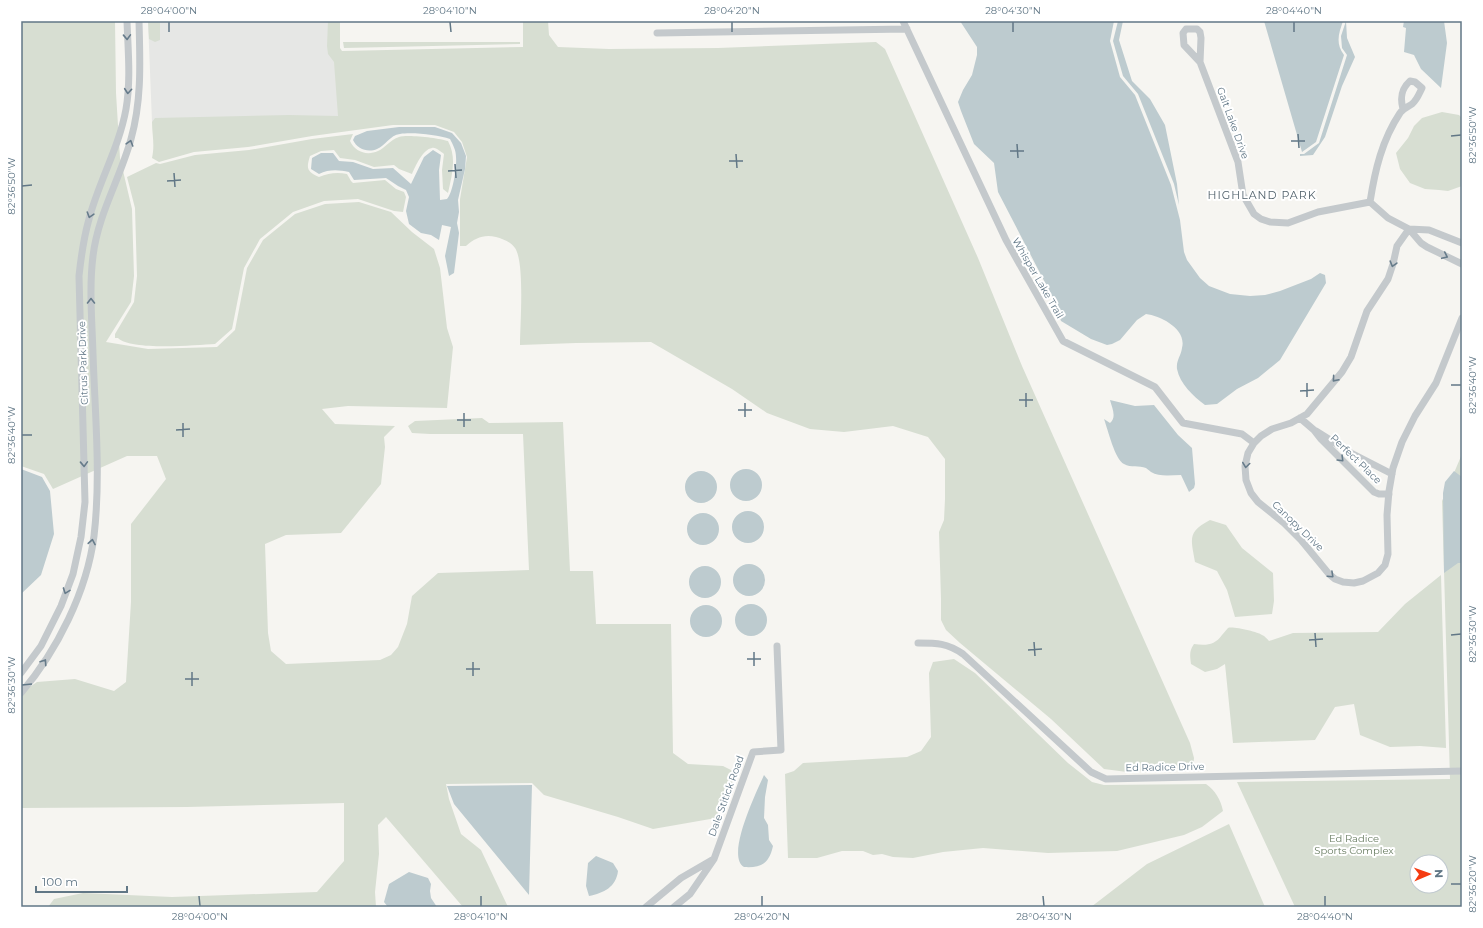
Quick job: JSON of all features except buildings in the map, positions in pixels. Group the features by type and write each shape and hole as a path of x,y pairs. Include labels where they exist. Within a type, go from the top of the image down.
{"street":[{"name":"Citrus Park Drive","path":"21,673 41,646 60,606 73,574 81,537 85,502 79,299 81,257 89,219 100,185 115,151 126,110 128,88 127,21"},
{"name":"Citrus Park Drive","path":"21,693 54,648 68,619 82,585 94,538 97,495 91,275 97,235 107,201 126,157 137,113 140,77 139,21"},
{"name":"Whisper Lake Trail","path":"903,21 1006,240 1063,341 1156,387 1183,423 1242,434 1254,442"},
{"path":"657,33 907,29"},
{"name":"Galt Lake Drive","path":"1200,62 1238,162 1243,195 1254,214 1261,219 1270,222 1288,223 1318,212 1370,202"},
{"path":"1403,109 1387,137 1378,159 1370,202 1388,218 1408,229 1427,248 1462,264"},
{"path":"1254,442 1272,429 1291,423 1307,414 1342,372 1348,362 1367,311 1388,279 1397,246 1408,229"},
{"path":"1408,229 1429,230 1462,243"},
{"name":"Canopy Drive","path":"1254,442 1248,453 1245,466 1246,480 1251,493 1258,502 1284,523 1301,540 1328,574 1343,582 1354,583 1363,581 1378,572 1385,565 1388,554 1387,515 1392,474 1402,442 1415,416 1436,383 1462,318"},
{"name":"Perfect Place","path":"1300,418 1314,430 1351,453 1392,474"},
{"path":"82,425 95,424"},
{"name":"Perfect Place","path":"1314,430 1321,439 1374,492 1379,494 1389,494"},
{"name":"Ed Radice Drive","path":"918,643 937,643 947,645 963,654 1091,772 1106,779 1462,771"},
{"name":"Dale Stitick Road","path":"674,907 690,894 714,859 753,752 781,750 777,646"},
{"path":"646,907 681,878 714,859"}],"shaded area":[{"path":"148,21 338,21 341,117 152,122"},
{"path":"960,21 1114,21 1110,41 1120,77 1135,95 1171,185 1180,220 1184,252 1187,260 1200,278 1209,286 1230,294 1250,296 1265,295 1280,291 1311,279 1320,273 1325,275 1326,283 1280,360 1258,378 1237,389 1217,404 1205,405 1184,385 1177,369 1183,341 1181,335 1177,329 1159,317 1146,314 1137,320 1120,340 1107,345 1091,339 1061,321 1053,298 998,192 994,163 974,144 961,111 958,102 972,75 977,55 977,47"},
{"path":"1118,21 1123,21 1119,40 1132,81 1150,99 1165,125 1177,184 1179,205 1174,184 1138,94 1123,76 1113,41"},
{"path":"1264,21 1343,21 1339,34 1339,46 1344,55 1316,142 1302,152"},
{"path":"1346,21 1347,38 1355,57 1342,86 1325,137 1313,155 1300,156 1300,154 1304,154 1319,143 1347,55 1342,48 1341,36"},
{"path":"1404,21 1444,21 1447,43 1441,88 1421,69 1414,55 1404,52 1406,28 1403,27"},
{"path":"399,127 435,127 452,133 461,143 466,156 465,169 458,200 459,212 457,223 459,233 454,273 449,276 445,256 451,227 442,225 439,240 431,235 421,233 409,224 406,211 409,197 406,190 386,178 354,180 349,172 334,170 319,174 311,169 312,158 321,153 333,153 339,161 353,162 373,169 393,168 411,184 424,157 433,150 441,155 439,170 440,200 447,199 453,185 456,161 455,150 450,139 425,134 400,134 393,136 380,148 370,151 360,148 353,140 355,136 367,131"},
{"path":"1110,400 1135,406 1154,405 1178,435 1192,448 1194,488 1189,492 1181,475 1158,475 1146,468 1127,465 1121,461 1115,451 1104,419 1110,423 1114,415"},
{"path":"21,469 42,477 50,491 54,534 41,575 21,594"},
{"path":"743,469 749,469 759,476 762,485 761,491 755,498 749,501 743,501 733,494 730,488 730,482 737,472"},
{"path":"698,471 704,471 714,478 717,487 716,493 710,500 704,503 698,503 688,496 685,490 685,484 692,474"},
{"path":"1454,471 1462,477 1462,563 1458,563 1444,573 1443,493 1445,482"},
{"path":"745,511 751,511 761,518 764,527 763,533 757,540 751,543 745,543 735,536 732,530 732,524 739,514"},
{"path":"700,513 706,513 716,520 719,529 718,535 712,542 706,545 700,545 690,538 687,532 687,526 694,516"},
{"path":"746,564 752,564 762,571 765,580 764,586 758,593 752,596 746,596 736,589 733,583 733,577 740,567"},
{"path":"702,566 708,566 718,573 721,582 720,588 714,595 708,598 702,598 692,591 689,585 689,579 696,569"},
{"path":"748,604 754,604 764,611 767,620 766,626 760,633 754,636 748,636 738,629 735,623 735,617 742,607"},
{"path":"703,605 709,605 719,612 722,621 721,627 715,634 709,637 703,637 693,630 690,624 690,618 697,608"},
{"path":"764,775 768,780 765,797 764,818 768,825 769,840 773,846 767,861 763,864 755,867 744,867 739,861 738,850 740,837 744,823"},
{"path":"532,785 529,895 454,804 447,786"},
{"path":"596,856 613,863 618,871 617,877 612,885 604,891 589,896 586,886 588,863"},
{"path":"409,872 428,878 431,884 431,898 437,907 388,907 384,902 389,884"}],"green space":[{"path":"21,21 115,21 116,93 120,158 132,209 134,276 131,302 106,342 148,349 217,347 235,330 247,268 263,240 295,214 325,204 359,202 391,212 412,232 434,249 440,268 447,328 453,347 447,408 348,406 322,409 335,424 395,426 384,437 385,447 381,484 341,533 286,535 265,544 268,633 271,651 286,664 380,660 391,655 398,647 407,624 412,596 438,573 529,570 523,434 412,433 408,426 415,421 482,418 489,423 563,422 570,571 593,571 596,624 671,624 673,753 688,764 723,766 737,773 716,818 653,829 544,795 532,783 446,784 449,799 461,834 481,850 508,907 463,907 386,817 378,825 379,854 375,892 376,907 48,907 54,899 83,893 172,897 317,892 344,861 344,803 187,807 21,808 21,693 37,682 75,679 114,691 126,682 131,602 131,524 166,479 157,456 127,456 53,489 44,474 21,466"},
{"path":"148,21 160,21 160,40 155,42 149,39"},
{"path":"328,21 340,21 340,48 342,51 523,47 523,21 548,21 549,35 558,47 609,49 718,48 876,42 885,49 978,258 1022,366 1190,743 1194,758 1193,768 1127,772 1104,769 1051,719 946,630 941,620 939,532 944,520 945,459 928,437 893,426 844,432 810,429 767,413 732,389 651,342 520,345 521,280 518,256 515,248 504,240 488,236 476,239 466,246 460,246 460,199 467,157 462,142 454,132 435,125 393,125 312,136 248,147 194,152 159,162 152,158 152,122 155,118 289,115 338,116 334,62 328,54 327,46"},
{"path":"343,42 520,42 520,44 344,48"},
{"path":"1442,112 1459,115 1462,118 1462,186 1448,191 1425,189 1410,183 1400,169 1396,153 1408,138 1414,126 1422,118"},
{"path":"353,134 350,141 352,145 358,150 366,153 378,151 393,140 403,136 423,137 448,141 451,147 453,167 448,193 443,189 442,170 444,154 435,148 429,149 423,155 412,174 399,169 394,165 374,167 355,160 340,158 334,150 321,151 310,156 308,169 312,173 319,177 333,173 347,174 353,183 385,180 396,189 404,192 406,197 403,212 394,211 358,199 324,201 293,212 260,239 244,268 232,329 215,344 149,346 136,345 115,338 115,334 134,302 137,276 135,208 127,177 156,163 160,164 195,155 249,150 312,139"},
{"name":"Ed Radice Sports Complex","path":"1462,454 1462,907 1295,907 1237,782 1450,779 1442,501"},
{"path":"1210,520 1226,525 1242,548 1273,573 1274,601 1272,614 1235,617 1227,590 1217,571 1195,562 1192,537 1197,528"},
{"path":"1441,575 1446,748 1420,746 1390,747 1360,735 1354,704 1335,707 1315,740 1233,743 1225,664 1217,669 1205,672 1191,664 1190,656 1194,644 1206,645 1213,643 1228,628 1256,632 1264,636 1269,641 1293,633 1378,632 1405,604"},
{"path":"954,659 975,673 1068,763 1092,782 1104,785 1206,784 1217,796 1223,811 1202,827 1184,835 1117,851 1048,853 983,848 943,852 913,858 893,857 882,854 873,855 863,851 842,851 817,858 788,858 785,774 794,771 803,763 907,757 921,751 931,737 929,673 933,662"},
{"path":"1229,824 1265,907 1091,907 1147,864"}],"district":[{"name":"HIGHLAND PARK","path":"1262,195"}]}
